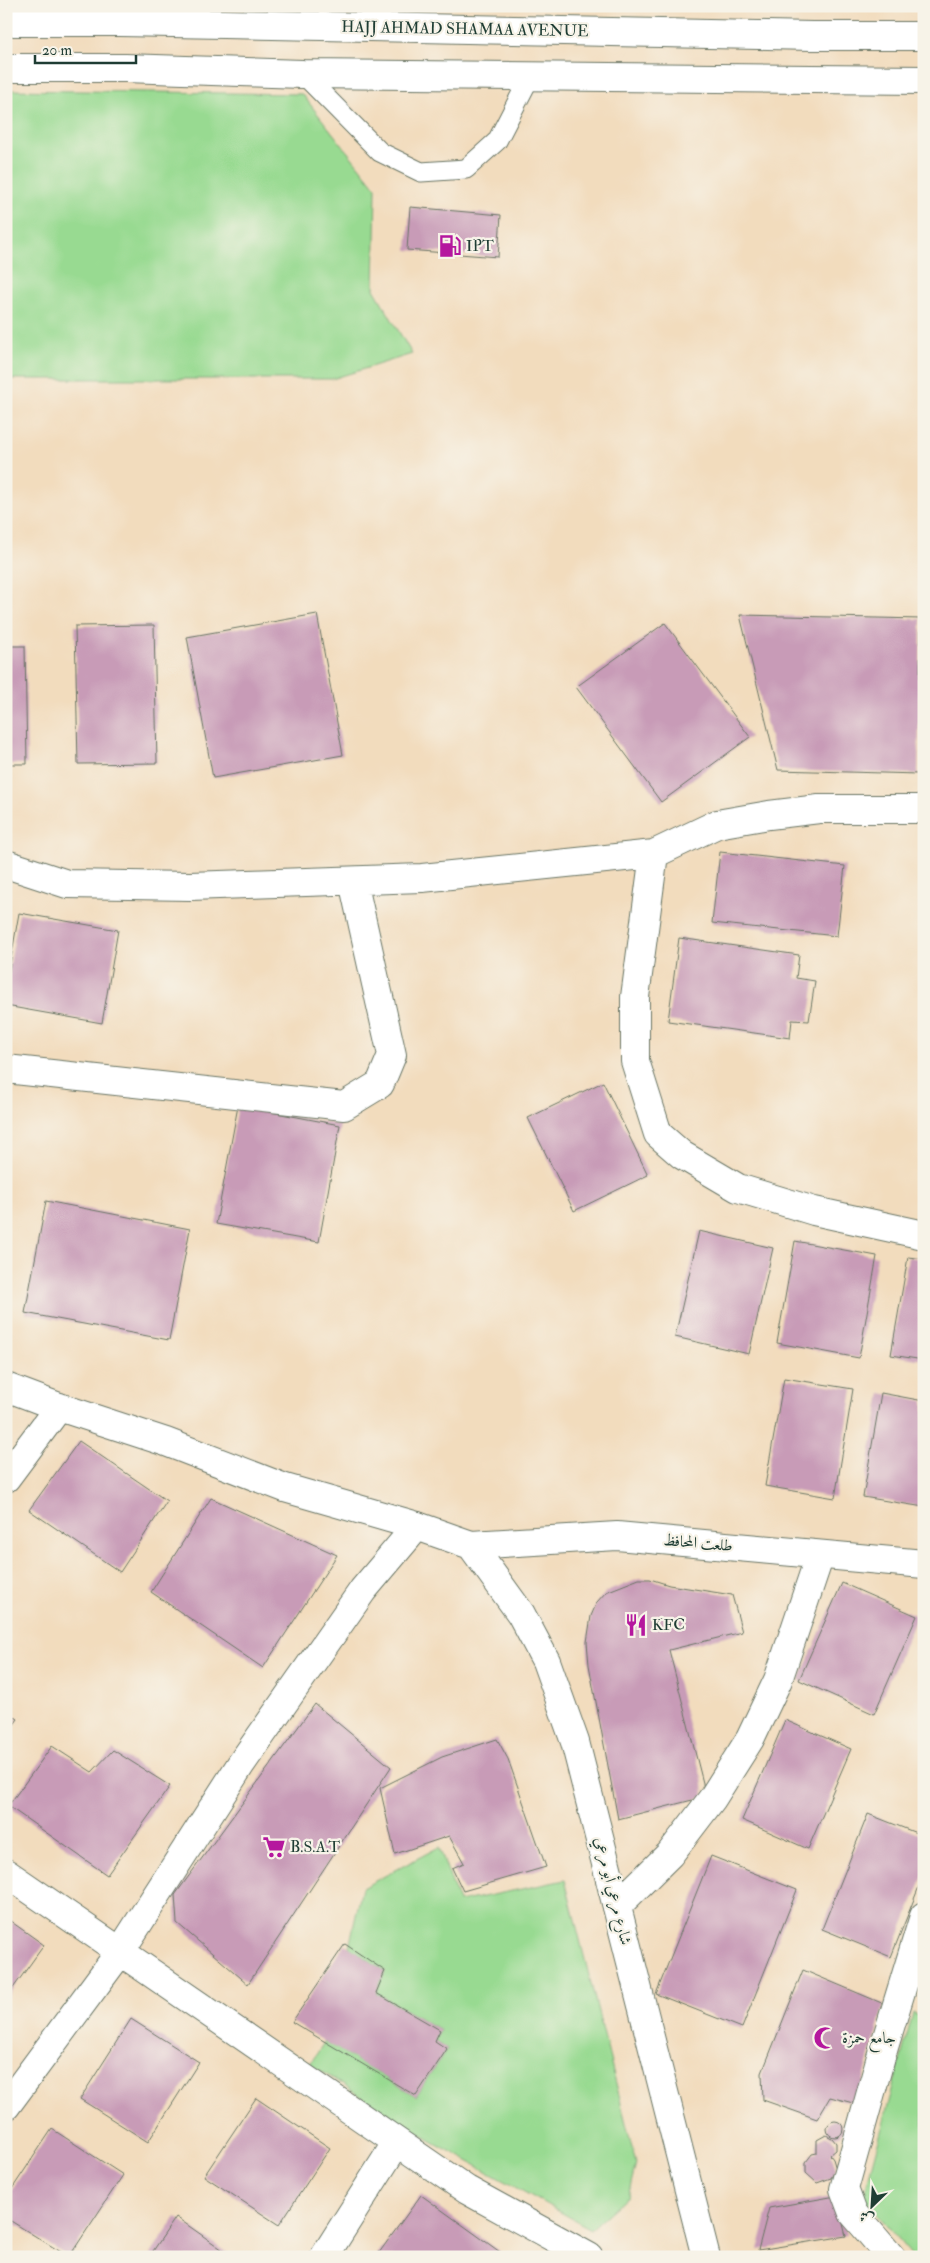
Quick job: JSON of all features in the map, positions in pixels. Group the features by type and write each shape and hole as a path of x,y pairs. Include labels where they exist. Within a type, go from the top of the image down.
{"street":[{"name":"HAJJ AHMAD SHAMAA AVENUE","path":"6,22 120,22 802,36 924,36"},
{"path":"6,68 125,68 303,74 530,77 924,80"},
{"path":"6,864 67,884 190,886 422,878 654,854 717,824 769,815 819,809 924,809"},
{"path":"654,854 636,996 635,1061 658,1134 682,1155 738,1188 814,1211 924,1235"},
{"path":"6,1070 344,1106 380,1084 392,1055 353,881"},
{"path":"6,1387 59,1407 166,1442 285,1488 417,1526 471,1545"},
{"path":"6,1478 59,1407"},
{"path":"6,2106 120,1952 252,1748 364,1590 417,1526"},
{"name":"طلعت المحافظ","path":"471,1545 617,1536 924,1564"},
{"name":"شارع مرعي أبو مرعي","path":"471,1545 521,1614 546,1661 575,1742 618,1906 702,2252"},
{"path":"618,1906 670,1854 712,1799 750,1739 778,1680 820,1555"},
{"path":"6,1873 467,2190 589,2257"},
{"path":"891,2257 853,2212 844,2190 880,2060 924,1916"},
{"path":"324,2257 397,2142"}],"lane":[{"path":"303,74 380,152 421,172 466,169 497,141 530,77"}],"green space":[{"path":"6,90 302,94 376,188 374,289 412,354 332,379 6,379"},
{"path":"439,1847 459,1902 565,1880 636,2163 628,2196 591,2229 428,2139 310,2064 325,2041 416,2096 447,2049 435,2041 440,2030 376,1993 385,1971 349,1947 362,1888"},
{"path":"913,2013 924,2019 924,2257 913,2257 863,2198"}],"building":[{"path":"410,207 501,215 498,257 407,250"},
{"path":"317,614 343,755 213,778 187,637"},
{"path":"740,615 921,619 918,774 778,770"},
{"path":"665,623 750,737 661,802 576,687"},
{"path":"154,625 157,763 78,764 75,626"},
{"path":"6,646 25,646 27,764 6,764"},
{"path":"720,852 845,866 837,936 712,923"},
{"path":"19,913 118,930 102,1023 6,1006 6,987"},
{"path":"679,938 799,955 796,978 815,981 809,1021 792,1020 790,1038 668,1021"},
{"path":"603,1082 648,1175 574,1211 528,1118"},
{"path":"238,1106 340,1125 319,1242 216,1224"},
{"path":"46,1201 190,1229 169,1340 25,1313"},
{"path":"699,1231 773,1248 749,1354 675,1337"},
{"path":"795,1241 877,1256 859,1358 777,1343"},
{"path":"908,1257 924,1259 924,1360 891,1355"},
{"path":"784,1378 853,1389 835,1498 765,1486"},
{"path":"881,1393 924,1401 924,1507 863,1497"},
{"path":"79,1441 167,1501 120,1572 29,1510"},
{"path":"211,1498 337,1555 263,1668 151,1592"},
{"path":"639,1579 650,1579 669,1585 732,1595 742,1632 669,1650 703,1783 704,1797 618,1819 589,1665 587,1642 591,1616 597,1602 606,1592"},
{"path":"842,1583 917,1616 874,1714 799,1680"},
{"name":"B.S.A.T","path":"315,1704 391,1767 248,1984 177,1923 175,1895"},
{"path":"6,1711 18,1719 6,1735"},
{"path":"785,1720 851,1749 808,1849 742,1820"},
{"path":"497,1739 508,1759 546,1867 463,1891 452,1868 464,1863 449,1836 395,1854 380,1788 442,1757"},
{"path":"52,1746 92,1772 113,1750 170,1786 107,1875 8,1806"},
{"path":"868,1814 924,1836 924,1874 891,1957 822,1929"},
{"path":"711,1856 797,1890 742,2028 656,1994"},
{"path":"6,1918 44,1945 6,1998"},
{"path":"345,1944 385,1971 376,1993 440,2030 435,2041 447,2049 416,2096 292,2022"},
{"name":"جامع حمزة","path":"803,1970 884,2004 857,2104 830,2097 817,2119 763,2100 762,2073"},
{"path":"131,2019 199,2062 148,2142 80,2099"},
{"path":"256,2098 330,2148 279,2225 204,2176"},
{"path":"835,2121 841,2123 843,2129 841,2135 835,2137 829,2135 827,2129 829,2123"},
{"path":"52,2129 123,2175 69,2257 6,2218 6,2198"},
{"path":"826,2135 836,2143 836,2150 830,2155 836,2169 831,2178 817,2183 806,2173 806,2162 812,2154 817,2153 817,2140"},
{"path":"421,2195 507,2257 376,2257"},
{"path":"836,2196 846,2236 758,2250 769,2208"},
{"path":"176,2217 233,2257 149,2257"}],"place":[{"name":"IPT","path":"450,246"},
{"name":"KFC","path":"636,1625"},
{"name":"B.S.A.T","path":"274,1847"},
{"name":"جامع حمزة","path":"825,2038"}]}
